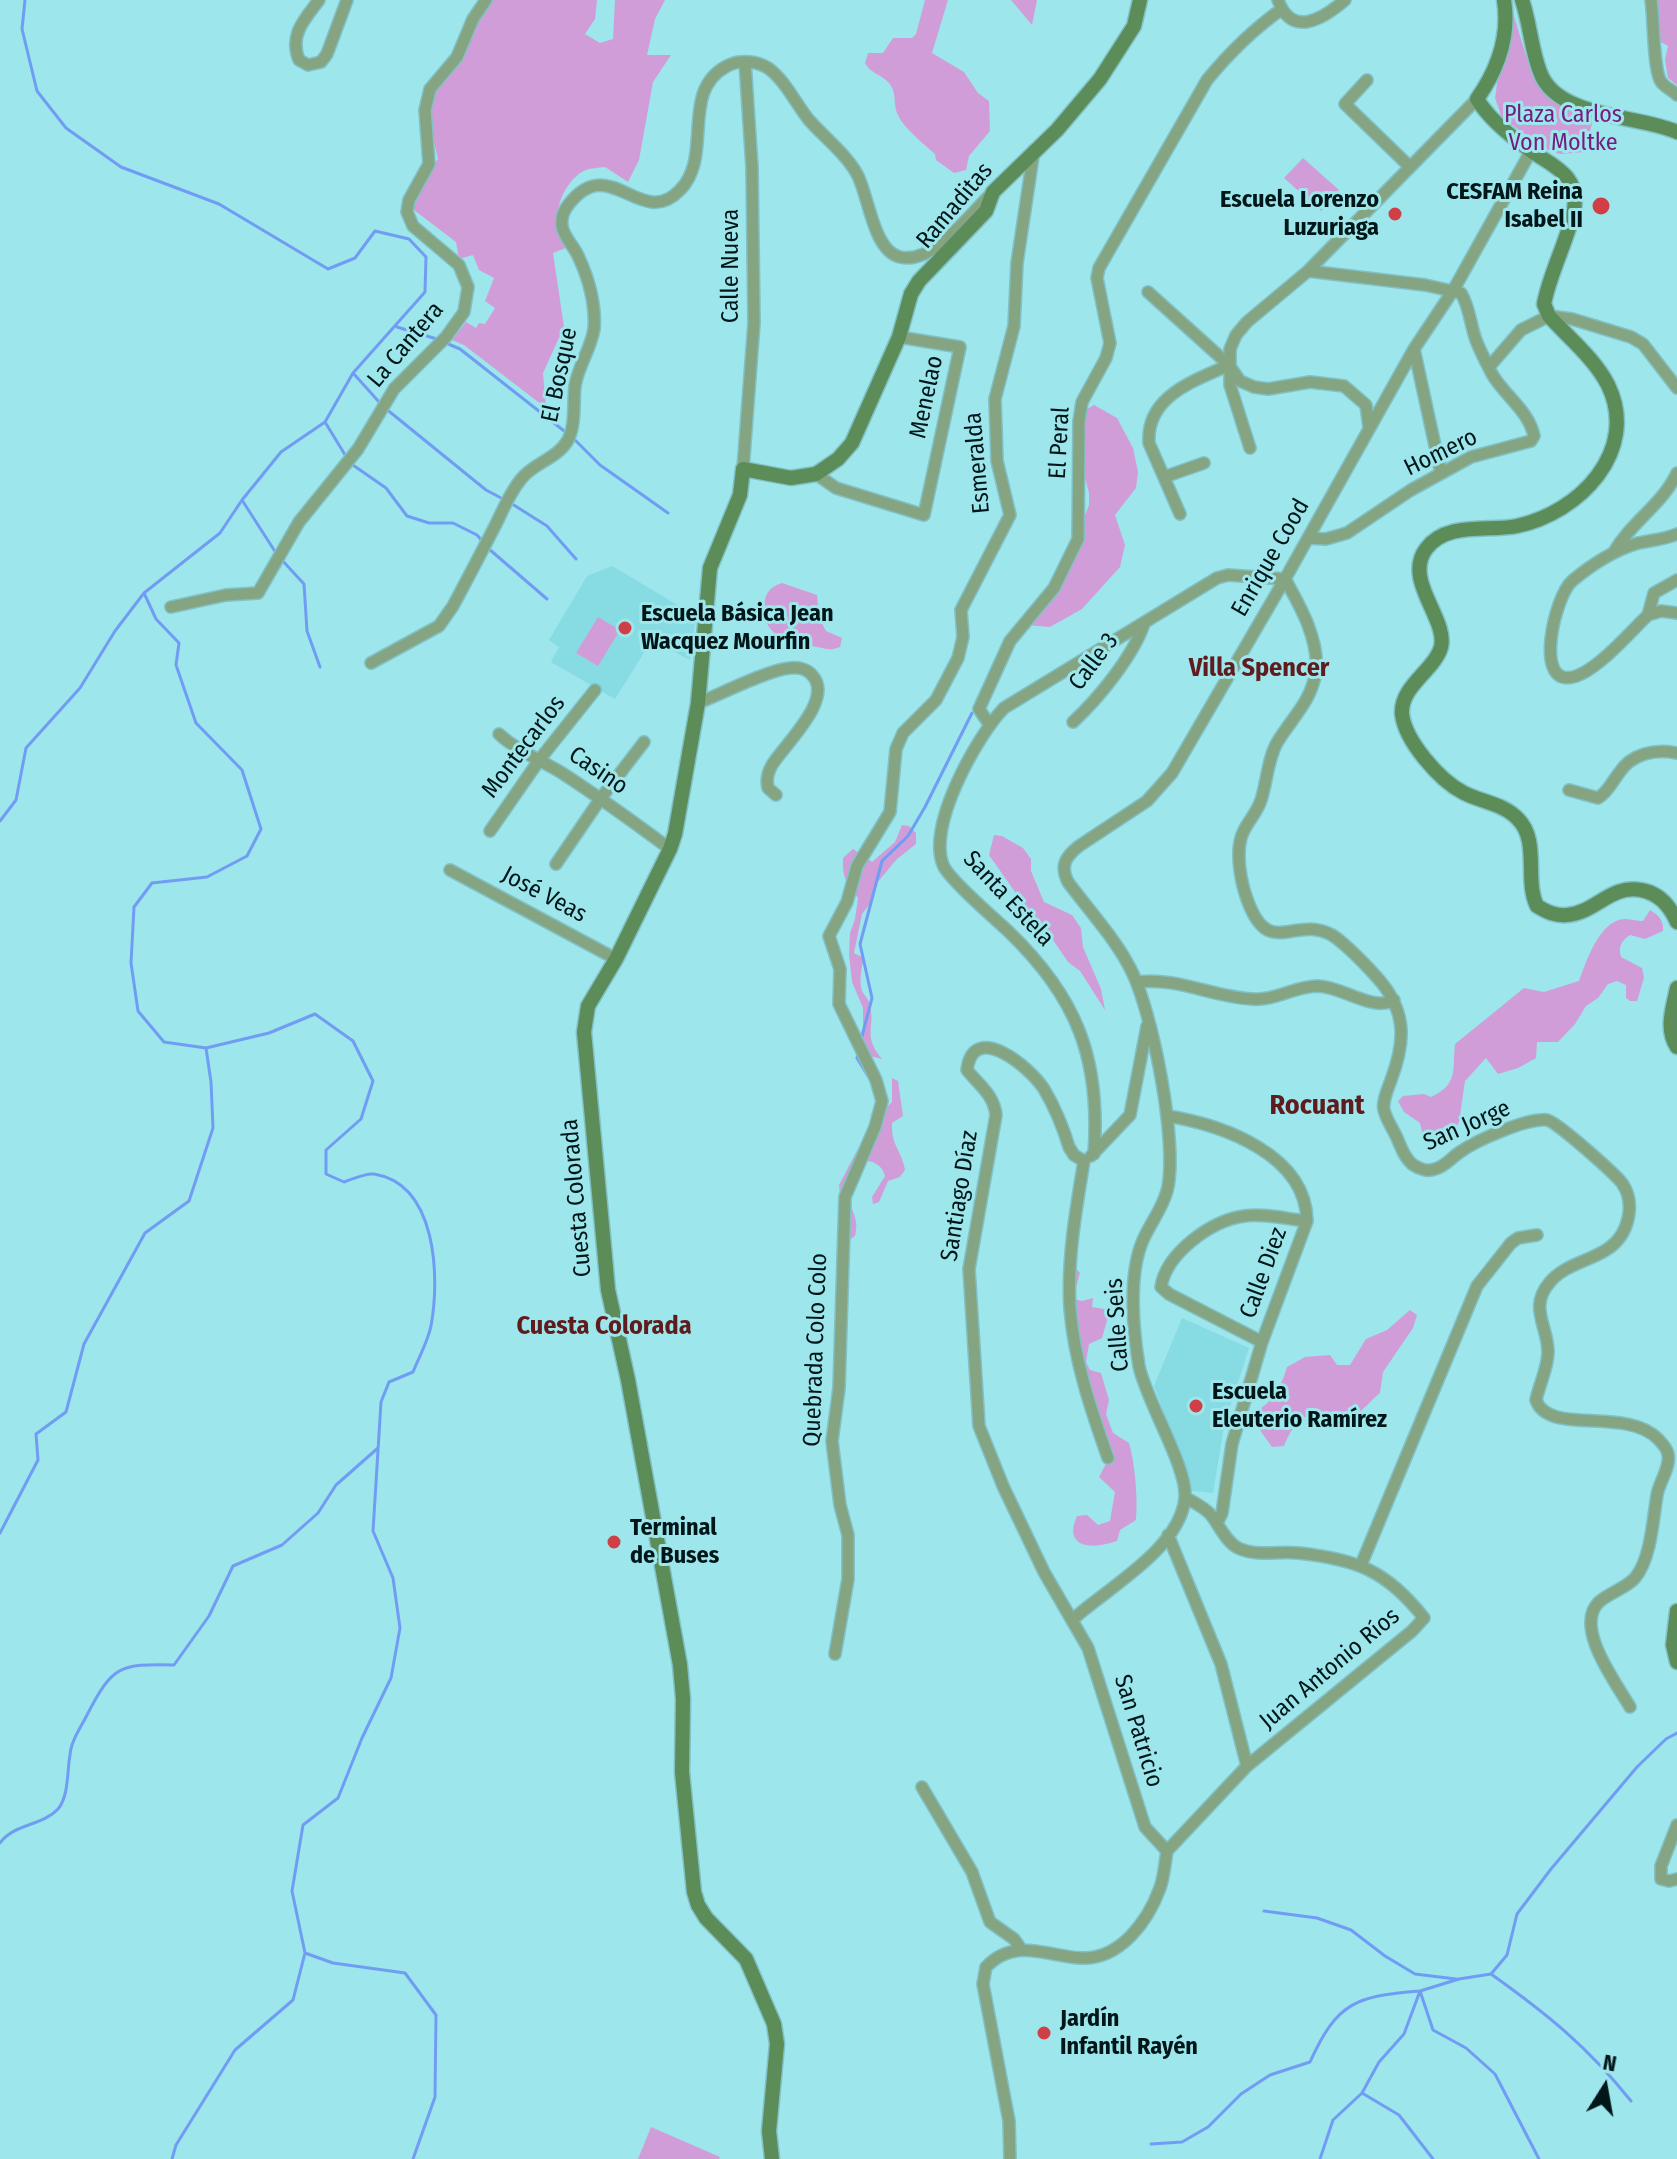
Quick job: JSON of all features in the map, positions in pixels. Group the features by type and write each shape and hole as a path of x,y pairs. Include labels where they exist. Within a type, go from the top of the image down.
{"street":[{"path":"319,0 296,34 294,49 299,60 308,65 321,62 327,54 347,0"},
{"name":"La Cantera","path":"171,607 226,595 258,593 299,522 358,449 394,389 446,337 464,312 468,287 459,265 413,226 407,212 409,200 429,164 425,110 430,89 457,57 473,19 486,0"},
{"name":"Ramaditas","path":"816,474 838,459 852,443 899,337 911,294 919,281 986,211 993,192 1057,130 1100,79 1134,26 1140,0"},
{"path":"1280,5 1292,19 1306,22 1325,17 1345,0"},
{"path":"1250,448 1230,385 1230,349 1236,335 1247,322 1308,271 1477,99 1491,79 1504,41 1504,0"},
{"path":"1522,0 1539,71 1551,90 1574,105 1677,132"},
{"path":"1651,0 1655,21 1656,73 1662,83 1677,95"},
{"name":"El Peral","path":"989,724 979,709 1010,641 1054,588 1078,539 1079,421 1087,390 1106,358 1110,343 1097,278 1099,268 1207,80 1229,53 1280,5"},
{"path":"745,62 758,63 775,73 809,120 845,157 857,175 882,245 891,253 901,258 914,257 944,242 993,192"},
{"name":"Calle Nueva","path":"743,469 754,323 752,167 745,62"},
{"name":"El Bosque","path":"371,663 439,626 453,606 523,476 567,442 572,429 576,383 594,330 594,311 582,265 562,227 563,214 569,204 585,188 599,183 612,185 647,202 658,204 669,200 690,178 697,156 698,112 706,88 729,64 745,62"},
{"path":"1367,80 1345,104 1409,166"},
{"path":"1477,99 1486,113 1531,151 1558,166 1572,187 1574,207 1544,304 1549,316 1607,383 1616,406 1617,427 1612,452 1596,479 1575,501 1547,518 1515,527 1455,532 1438,537 1428,545 1420,572 1443,640 1439,656 1410,690 1402,713 1415,742 1439,777 1462,792 1497,805 1519,820 1526,830 1530,884 1537,906 1555,915 1572,914 1609,895 1632,888 1661,898 1677,922"},
{"name":"Esmeralda","path":"882,1101 876,1080 839,1004 840,969 829,936 847,902 857,866 890,812 896,749 903,733 936,700 958,658 963,637 961,610 1010,515 997,461 995,399 1014,326 1017,263 1034,150"},
{"name":"Enrique Cood","path":"1137,982 1129,964 1068,882 1063,871 1064,863 1069,854 1147,801 1172,773 1531,151"},
{"path":"1308,271 1454,289 1468,303 1476,340 1489,367 1521,330 1549,316 1572,319 1631,337 1643,344 1677,388"},
{"path":"1148,292 1229,365 1240,381 1268,389 1310,382 1344,386 1366,405 1369,430"},
{"name":"Menelao","path":"816,474 836,488 924,515 960,347 899,337"},
{"path":"1414,349 1441,473"},
{"path":"1180,514 1149,443 1152,417 1178,389 1229,365"},
{"name":"Homero","path":"1308,538 1326,539 1347,533 1471,457 1531,441 1534,436 1532,429 1489,367"},
{"path":"1164,477 1204,463"},
{"path":"743,469 791,478 816,474"},
{"name":"Cuesta Colorada","path":"743,469 740,495 710,568 698,703 670,849 616,959 588,1006 584,1032 608,1290 640,1443 680,1665 682,1772 694,1892 706,1918 746,1959 774,2024 777,2044 769,2131 772,2159"},
{"path":"1613,552 1624,535 1669,490 1677,473"},
{"path":"1677,534 1613,552 1571,582 1563,592 1551,640 1555,673 1561,678 1588,671 1648,615 1661,611 1677,613"},
{"name":"Santa Estela","path":"1108,1458 1079,1364 1070,1307 1074,1230 1096,1117 1089,1057 1061,990 1024,946 945,868 939,848 950,801 989,724 1004,708 1217,578 1228,575 1285,579"},
{"name":"San Jorge","path":"1285,579 1315,647 1316,669 1312,689 1303,707 1276,744 1261,803 1241,838 1240,858 1246,897 1259,925 1275,934 1312,929 1332,935 1372,972 1394,1000 1400,1013 1402,1038 1384,1110 1411,1163 1427,1170 1435,1169 1471,1146 1522,1125 1545,1120 1558,1124 1613,1172 1626,1189 1630,1211 1616,1242 1557,1275 1542,1297 1540,1321 1548,1352 1536,1400 1542,1411 1552,1418 1615,1420 1634,1424 1652,1434 1669,1456 1657,1491 1652,1533 1635,1578 1598,1603 1591,1622 1598,1654 1630,1707"},
{"path":"1648,615 1654,593 1677,580"},
{"name":"Calle 3","path":"1073,722 1085,711 1138,641 1144,624"},
{"path":"698,703 787,668 804,668 815,678 818,687 810,714 771,767 766,780 768,788 776,795"},
{"name":"Montecarlos","path":"490,831 540,759 595,690"},
{"name":"Casino","path":"499,734 511,745 540,759 601,798 670,849"},
{"path":"556,864 644,742"},
{"path":"1569,790 1598,798 1626,763 1634,758 1648,753 1677,753"},
{"name":"José Veas","path":"450,870 616,959"},
{"path":"1137,982 1176,982 1249,999 1266,999 1300,988 1318,986 1337,989 1372,1004 1385,1005 1394,1000"},
{"name":"Calle Seis","path":"1137,982 1161,1075 1170,1144 1167,1191 1143,1240 1133,1273 1140,1366 1186,1498"},
{"path":"1677,988 1670,1024 1671,1037 1677,1047"},
{"path":"1089,1157 1130,1115 1147,1022"},
{"name":"Santiago Díaz","path":"1072,1620 1044,1572 1003,1486 979,1426 969,1269 996,1115 995,1103 989,1093 967,1070 968,1058 976,1049 986,1047 999,1050 1042,1086 1074,1155 1089,1157"},
{"name":"Quebrada Colo Colo","path":"835,1654 848,1579 848,1535 840,1505 832,1441 839,1388 845,1197 875,1127 882,1101"},
{"name":"Calle Diez","path":"1168,1116 1202,1122 1265,1152 1284,1168 1300,1188 1307,1221 1262,1342 1232,1444 1222,1513 1217,1523"},
{"path":"1262,1342 1169,1294 1161,1287 1163,1275 1183,1250 1228,1219 1261,1215 1307,1221"},
{"path":"1361,1565 1477,1286 1511,1243 1518,1238 1537,1235"},
{"path":"1072,1620 1157,1551 1186,1498"},
{"name":"Juan Antonio Ríos","path":"1167,1851 1247,1766 1424,1618 1377,1572 1361,1565 1298,1553 1256,1553 1235,1547 1210,1513 1186,1498"},
{"path":"1168,1535 1221,1664 1247,1766"},
{"path":"1677,1611 1673,1645 1677,1662"},
{"name":"San Patricio","path":"1072,1620 1088,1648 1145,1827 1167,1851"},
{"path":"922,1787 972,1872 990,1922 1014,1939 1021,1949"},
{"path":"1677,1825 1661,1866 1661,1879 1677,1879"},
{"path":"1010,2159 1009,2121 983,1975 992,1962 1021,1949 1081,1958 1103,1956 1124,1944 1149,1911 1161,1887 1167,1851"}],"shaded area":[{"name":"Escuela Básica Jean Wacquez Mourfin","path":"612,566 696,616 690,660 652,640 615,699 551,662 559,647 549,640 587,576"},
{"name":"Escuela Eleuterio Ramírez","path":"1182,1318 1249,1348 1224,1426 1213,1493 1192,1491 1154,1386"}],"green space":[{"path":"492,0 597,0 595,19 585,34 600,43 613,39 615,0 665,0 655,19 647,55 671,55 653,82 639,160 628,182 605,167 586,170 572,180 559,205 557,222 568,247 553,253 564,327 543,373 546,408 464,345 452,340 466,322 476,328 479,323 485,324 495,308 485,301 494,278 479,270 473,255 459,259 456,242 410,207 418,183 438,159 424,100 428,82 459,54"},
{"path":"925,0 948,0 932,53 964,72 978,93 989,101 990,131 969,156 966,170 954,173 936,160 935,154 904,124 897,113 891,86 865,63 868,53 883,53 893,38 912,38 916,34"},
{"path":"1011,0 1037,0 1032,25"},
{"name":"Plaza Carlos Von Moltke","path":"1509,0 1532,75 1550,94 1595,111 1585,152 1560,154 1548,150 1502,118 1495,98"},
{"path":"1657,0 1677,0 1677,85 1668,78 1665,60 1668,46 1659,41"},
{"path":"1303,158 1339,190 1321,211 1284,178"},
{"path":"1094,405 1117,418 1133,448 1138,472 1136,488 1115,515 1125,545 1120,567 1082,609 1050,627 1027,625 1058,585 1089,505 1082,466 1082,412"},
{"path":"782,583 817,595 819,618 826,631 842,638 840,647 828,649 798,643 773,632 765,617 764,606 769,591"},
{"path":"598,617 620,630 598,666 576,653"},
{"path":"902,825 909,826 916,833 916,844 897,859 876,884 869,905 862,914 854,953 864,958 861,987 871,1011 872,1043 882,1059 870,1056 863,1039 863,1008 852,982 849,955 850,933 858,898 846,880 843,858 853,849 872,862 895,842"},
{"path":"994,835 1023,848 1031,859 1031,871 1044,902 1072,915 1081,928 1083,947 1101,989 1105,1010 1080,971 1068,962 1036,922 989,855"},
{"path":"1650,910 1660,919 1663,931 1645,939 1630,935 1620,947 1621,957 1642,968 1644,978 1637,1001 1626,998 1626,985 1617,981 1608,984 1558,1042 1537,1042 1536,1058 1498,1074 1486,1058 1465,1081 1459,1122 1453,1132 1427,1136 1422,1132 1420,1123 1404,1112 1398,1101 1403,1096 1424,1094 1431,1097 1446,1087 1452,1075 1455,1044 1524,988 1544,992 1579,981 1595,944 1607,927 1624,919 1643,921"},
{"path":"892,1078 898,1081 903,1116 892,1123 892,1131 905,1170 900,1177 888,1181 879,1202 873,1204 872,1197 885,1176 878,1165 864,1160 851,1198 855,1236 845,1243 839,1185 873,1120 892,1102"},
{"path":"1072,1264 1080,1273 1073,1299 1082,1301 1093,1298 1092,1307 1115,1311 1123,1300 1119,1317 1108,1317 1102,1338 1089,1344 1086,1362 1090,1370 1101,1373 1109,1400 1106,1414 1113,1433 1129,1443 1136,1481 1136,1520 1120,1530 1117,1541 1091,1546 1077,1541 1074,1535 1077,1516 1087,1515 1098,1525 1110,1521 1115,1492 1099,1477 1109,1458 1074,1364"},
{"path":"1410,1310 1417,1315 1413,1328 1383,1372 1380,1393 1353,1415 1322,1413 1307,1416 1296,1424 1284,1446 1272,1447 1255,1423 1255,1412 1276,1393 1287,1367 1305,1357 1330,1355 1337,1365 1350,1365 1366,1339 1387,1330"},
{"path":"651,2127 720,2157 638,2159"}],"waterway":[{"path":"0,821 16,800 26,748 80,688 115,631 144,593 220,533 281,452 325,422 353,373 425,292 426,257 409,239 375,231 355,258 328,269 219,204 121,167 66,128 37,91 22,29 25,0"},
{"path":"397,327 440,340"},
{"path":"446,343 460,349 568,434"},
{"path":"353,373 380,403"},
{"path":"385,408 486,490 503,499"},
{"path":"325,422 350,463 386,488 407,516 429,523 453,523 477,535 484,543"},
{"path":"574,439 600,465 668,513"},
{"path":"242,500 276,553"},
{"path":"509,502 547,526 576,559"},
{"path":"489,549 547,599"},
{"path":"281,559 304,584 307,631 320,667"},
{"path":"144,593 156,619 179,643 176,665 196,723 242,770 261,829 247,856 207,877 152,883 134,907 131,963 138,1011 164,1042 206,1048 269,1033 315,1014 353,1041 373,1081 361,1119 326,1150 326,1174 344,1182 370,1174 395,1181 411,1195 430,1235 435,1283 430,1332 413,1372 389,1382 381,1402 373,1531 393,1578 400,1628 391,1678 338,1798 303,1825 292,1891 305,1953 333,1963 405,1973 436,2015 435,2097 413,2159"},
{"name":"Quebrada Colo Colo","path":"861,1040 872,998 860,944 882,861 908,836 972,713"},
{"path":"0,1533 38,1460 36,1434 66,1412 84,1344 145,1233 189,1201 213,1128 206,1048"},
{"name":"Quebrada Colo Colo","path":"859,1051 857,1058 868,1076"},
{"path":"0,1843 12,1832 51,1815 62,1804 74,1739 111,1677 129,1667 174,1665 209,1616 233,1566 282,1545 318,1513 336,1485 378,1448"},
{"path":"1320,2159 1333,2120 1362,2093 1379,2062 1404,2034 1420,1991 1459,1979 1491,1974 1507,1955 1517,1914 1551,1869 1637,1767 1666,1739 1677,1733"},
{"path":"1264,1911 1317,1918 1351,1930 1415,1974 1456,1979"},
{"path":"172,2159 176,2145 235,2050 293,2000 305,1953"},
{"path":"1491,1974 1566,2032 1631,2101"},
{"path":"1151,2144 1182,2142 1208,2127 1241,2094 1270,2075 1310,2062 1330,2026 1351,2006 1380,1996 1420,1991 1433,2030 1466,2048 1495,2074 1539,2159"},
{"path":"1362,2093 1399,2115 1433,2159"}],"place":[{"name":"CESFAM Reina Isabel II","path":"1601,206"},
{"name":"Escuela Lorenzo Luzuriaga","path":"1395,214"},
{"name":"Escuela Básica Jean Wacquez Mourfin","path":"625,628"},
{"name":"Escuela Eleuterio Ramírez","path":"1196,1406"},
{"name":"Terminal de Buses","path":"614,1542"},
{"name":"Jardín Infantil Rayén","path":"1044,2033"}],"district":[{"name":"Villa Spencer","path":"1259,669"},
{"name":"Rocuant","path":"1317,1106"},
{"name":"Cuesta Colorada","path":"604,1327"}]}
